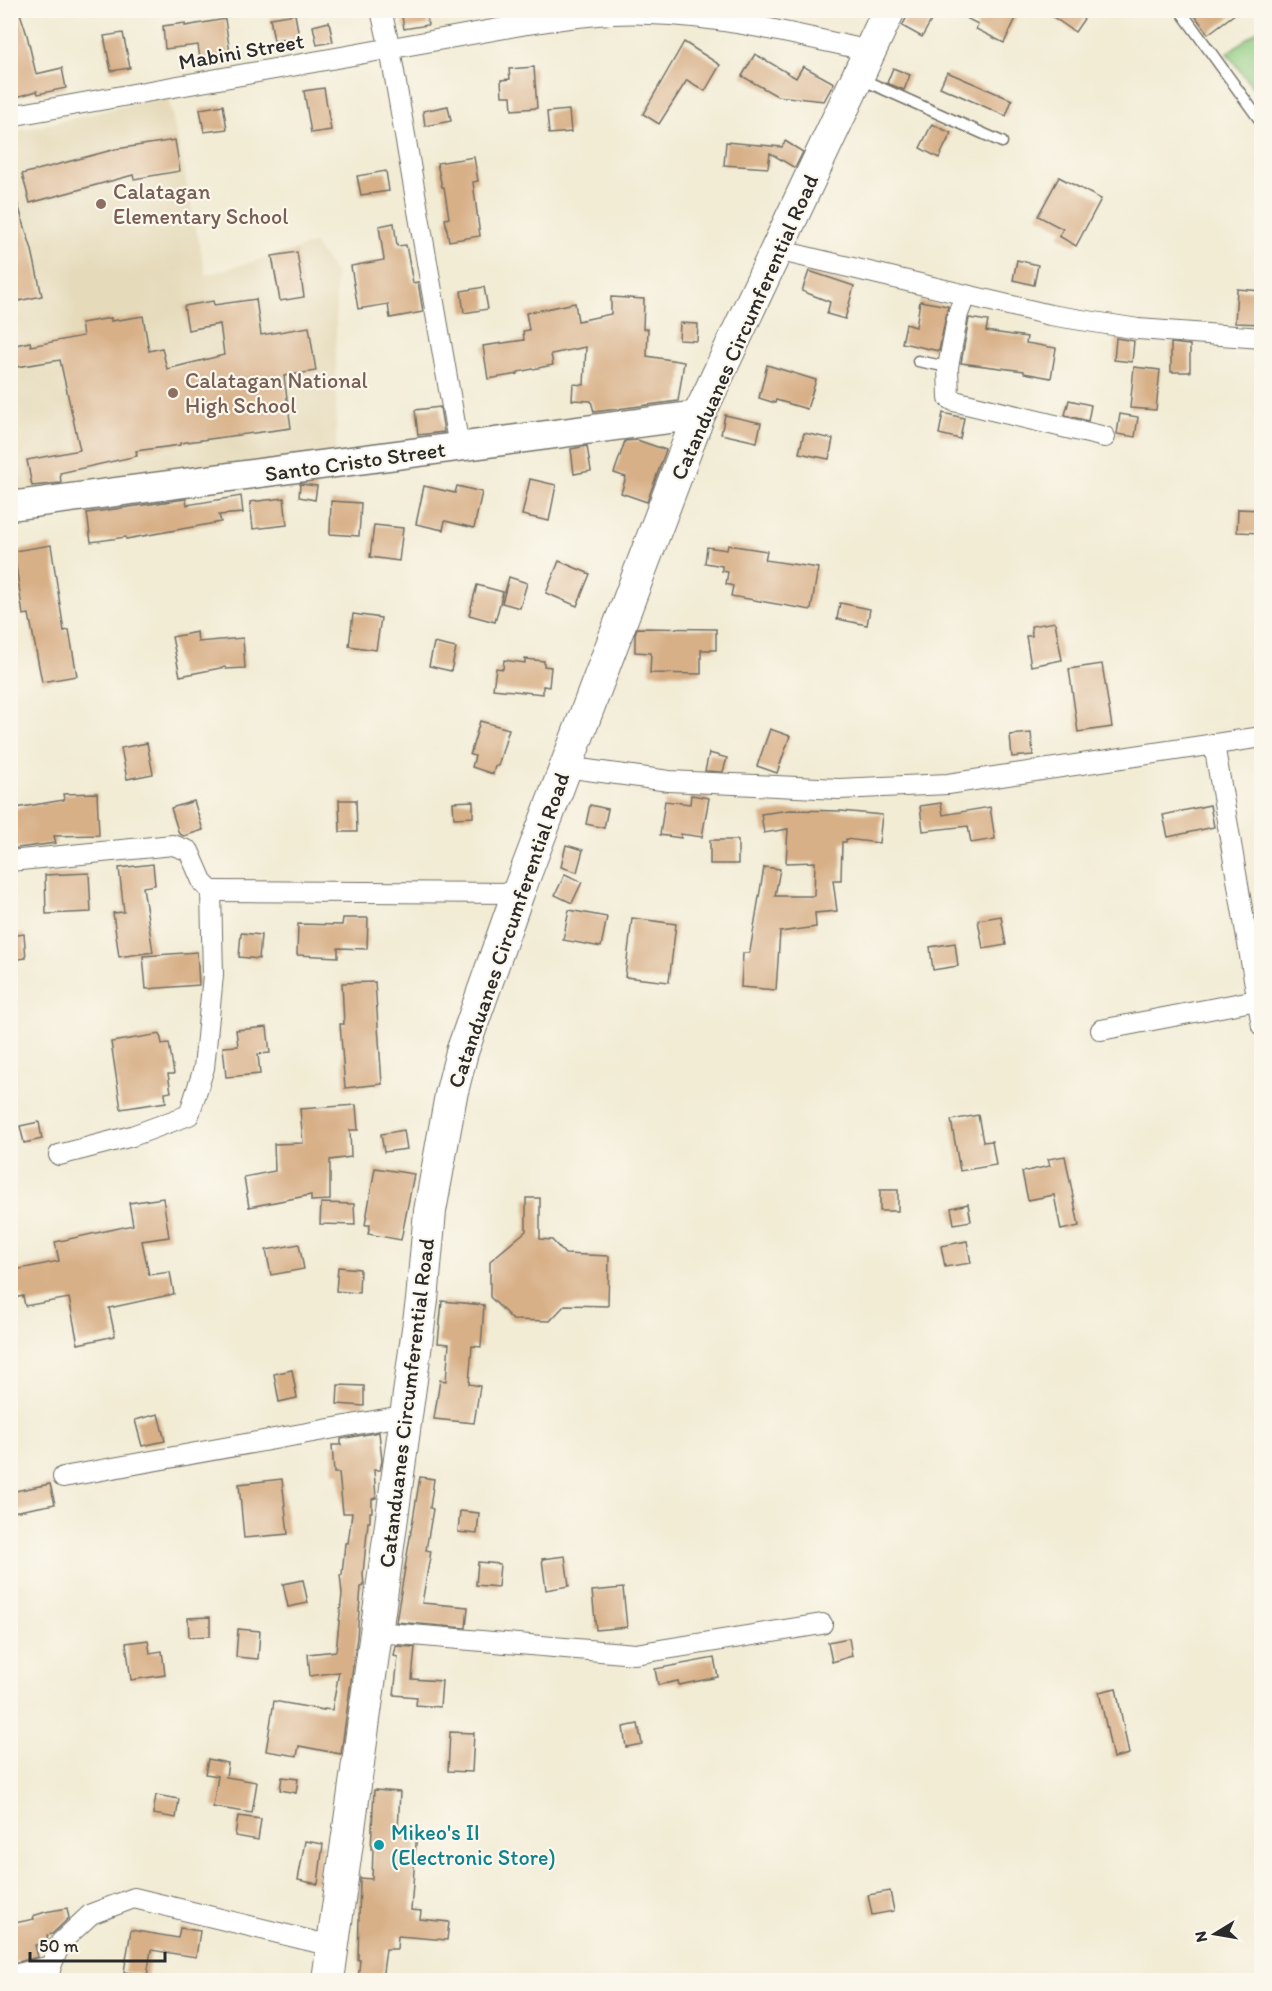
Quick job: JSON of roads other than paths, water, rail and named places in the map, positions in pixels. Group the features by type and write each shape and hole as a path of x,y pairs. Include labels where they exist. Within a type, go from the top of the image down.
{"main road":[{"name":"Catanduanes Circumferential Road","path":"328,1980 407,1415 422,1300 430,1211 445,1123 462,1052 565,767 699,415 889,10"}],"street":[{"path":"381,10 390,49 459,447"},
{"name":"Mabini Street","path":"10,116 538,22 611,12 702,17 763,27 864,64"},
{"path":"777,250 1050,315 1138,329 1262,338"},
{"path":"965,296 958,314 948,367 949,398 1105,437"},
{"name":"Santo Cristo Street","path":"10,506 699,415"},
{"path":"565,767 669,782 839,789 948,784 1262,737"},
{"path":"1214,744 1262,1026"},
{"path":"10,861 173,845 189,851 203,883 211,891 212,987 204,1068 189,1115 132,1137 59,1155"},
{"path":"211,891 518,894"},
{"path":"1101,1030 1257,1000"},
{"path":"63,1477 407,1415"},
{"path":"377,1632 634,1654 822,1624"},
{"path":"10,1976 50,1973 61,1942 91,1914 134,1898 332,1946"}],"lane":[{"path":"1180,10 1262,123"},
{"path":"864,64 1002,142"},
{"path":"918,361 948,367"}],"place":[{"name":"Calatagan Elementary School","path":"101,204"},
{"name":"Calatagan National High School","path":"173,393"},
{"name":"Mikeo's II (Electronic Store)","path":"379,1845"}]}
